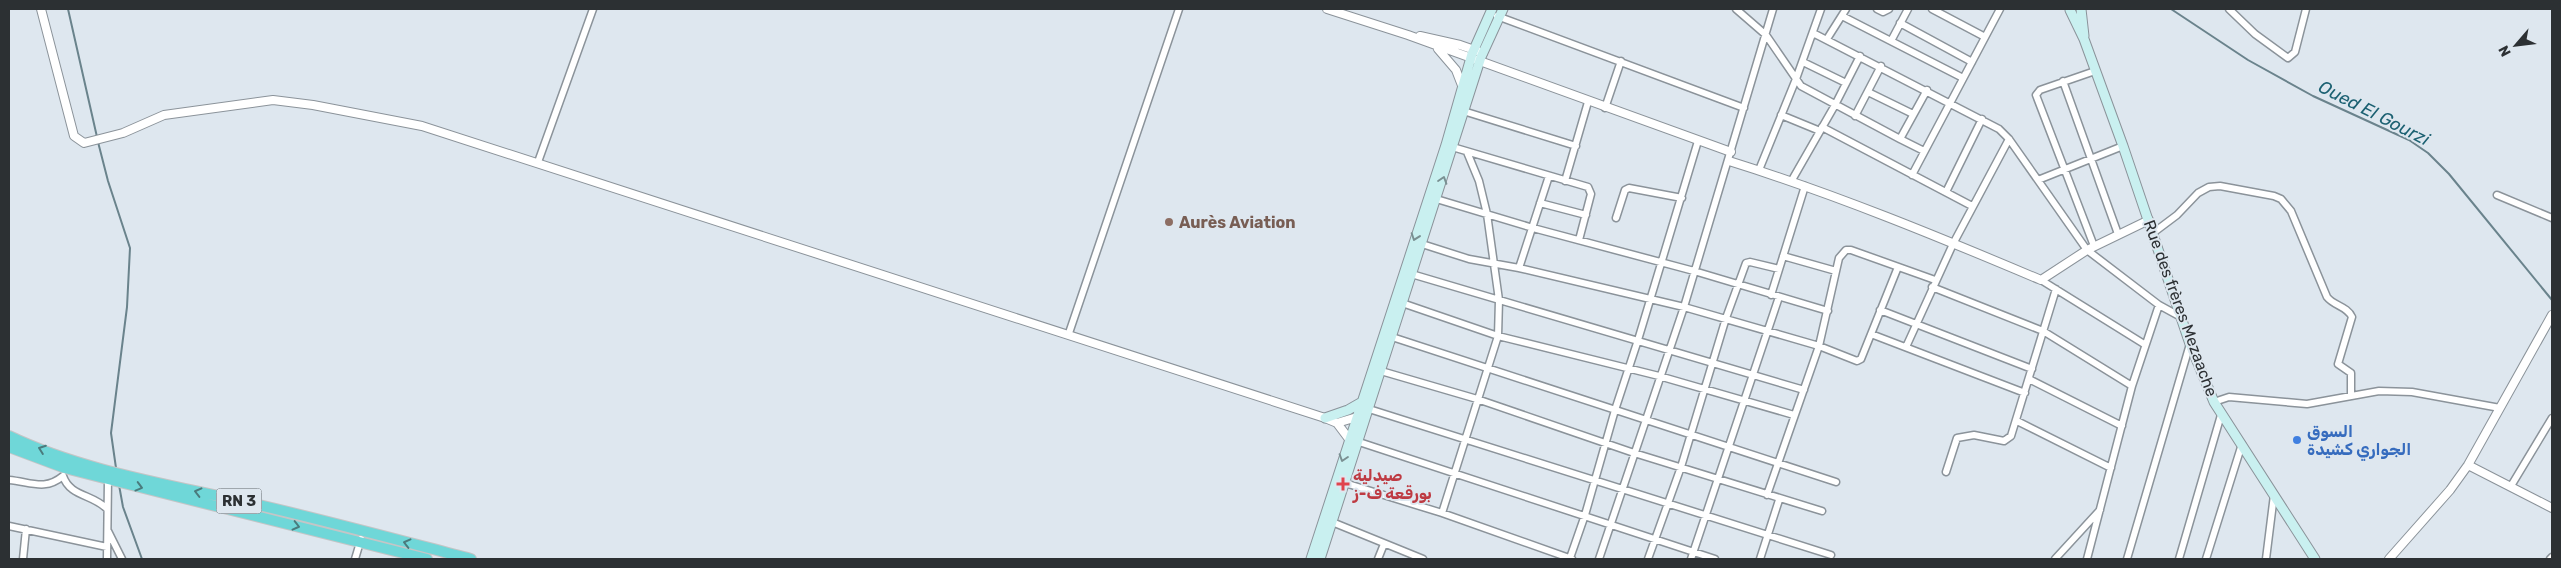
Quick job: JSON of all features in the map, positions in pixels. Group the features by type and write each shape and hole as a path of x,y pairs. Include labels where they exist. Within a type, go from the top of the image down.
{"highway":[{"name":"RN 3","path":"9,436 65,467 108,470 364,531 471,559"},
{"name":"RN 3","path":"9,446 65,467 108,479 427,559"},
{"path":"427,559 430,549"}],"main road":[{"path":"2070,9 2076,11 2081,9"},
{"name":"Rue des frères Mezaache","path":"2070,9 2084,39 2149,220 2190,344 2214,402 2315,559"},
{"name":"Rue des frères Mezaache","path":"2081,9 2084,39"},
{"path":"1461,110 1463,88 1473,49 1496,12"},
{"path":"1311,559 1349,439 1387,335 1461,110 1496,12"},
{"path":"1320,559 1381,371 1387,335 1402,303 1408,273 1422,244 1433,198"},
{"path":"1326,418 1348,410 1362,402"}],"street":[{"path":"41,9 74,136 84,143 108,138 164,115 273,100 313,105 422,126 1337,422 1357,417"},
{"path":"538,162 593,9"},
{"path":"1069,334 1179,9"},
{"path":"1327,9 1408,35 1470,59 1481,58"},
{"path":"1736,9 1766,35 1796,80 1806,90 1924,151"},
{"path":"1599,559 1684,307 1773,9"},
{"path":"1759,170 1796,80 1821,9"},
{"path":"1827,40 1846,9"},
{"path":"1877,9 1883,12 1889,9"},
{"path":"1891,41 1908,9"},
{"path":"1932,9 1985,37"},
{"path":"1912,175 1999,9"},
{"path":"2229,9 2255,34 2288,58 2295,52 2306,9"},
{"path":"1496,12 1744,108"},
{"path":"1842,16 1963,78"},
{"path":"1900,23 1972,62"},
{"path":"1813,33 1982,119 2009,139 2090,248 2159,304 2182,317"},
{"path":"1408,35 1446,41 1473,49 1481,58 1588,102 1731,152"},
{"path":"1435,46 1456,70 1463,88"},
{"path":"1792,180 1835,105 1860,56"},
{"path":"1605,108 1621,61"},
{"path":"1802,62 1846,83"},
{"path":"1856,116 1881,66"},
{"path":"2090,248 2036,95 2040,90 2095,71"},
{"path":"2063,82 2118,234"},
{"path":"1900,139 1927,90"},
{"path":"1868,92 1913,114"},
{"path":"1565,181 1588,102"},
{"path":"1461,110 1576,146"},
{"path":"1781,115 1821,129 1972,206"},
{"path":"1946,192 1982,119"},
{"path":"1906,347 1952,244 2009,139"},
{"path":"1345,483 1442,513 1571,559 1698,141"},
{"path":"1450,146 1583,185 1592,190 1579,240"},
{"path":"2038,180 2090,157 2123,146"},
{"path":"1442,513 1498,336 1499,300 1487,214 1479,181 1467,152"},
{"path":"1729,161 1792,180 2042,280 2144,344"},
{"path":"1519,268 1549,176"},
{"path":"1772,295 1805,186"},
{"path":"2153,232 2177,215 2198,192 2209,187 2220,186 2281,199 2291,212 2327,297 2334,304 2346,309 2352,317 2338,364 2351,373 2351,396"},
{"path":"1616,218 1625,190 1629,188 1682,198"},
{"path":"2497,195 2552,218"},
{"path":"1433,198 1533,228 1694,271 1779,298 1828,311"},
{"path":"1540,203 1586,215"},
{"path":"2042,280 2090,248 2149,220"},
{"path":"1422,244 1495,265 1519,268 1726,318 1859,360 1898,267"},
{"path":"1767,495 1819,346 1839,258 1846,250 1851,250 1935,280"},
{"path":"1783,256 1836,272"},
{"path":"1648,559 1681,467 1726,318 1748,262 1779,270"},
{"path":"1408,273 1804,390"},
{"path":"1932,287 2042,331 2132,386"},
{"path":"1946,472 1957,438 1974,436 2004,441 2011,436 2056,289"},
{"path":"1691,559 1779,298"},
{"path":"1402,303 1498,336 1660,376 1794,415"},
{"path":"2088,559 2132,386 2144,344 2159,304"},
{"path":"1880,310 2032,368"},
{"path":"2389,559 2450,490 2468,464 2550,326 2552,315"},
{"path":"1871,334 2025,393"},
{"path":"1387,335 1836,482"},
{"path":"2127,559 2190,344"},
{"path":"1381,371 1477,399 1779,500 1822,511"},
{"path":"2029,379 2122,426"},
{"path":"2214,402 2229,397 2307,404 2379,391 2412,392 2500,408"},
{"path":"1369,409 1831,555"},
{"path":"2178,559 2221,415"},
{"path":"2511,486 2552,418"},
{"path":"2017,421 2111,468"},
{"path":"1337,422 1349,439 1715,559"},
{"path":"2206,559 2242,444"},
{"path":"2468,464 2552,508"},
{"path":"9,480 45,485 55,483 65,467"},
{"path":"65,467 68,487 75,492 93,497 108,509"},
{"path":"107,559 108,479"},
{"path":"2266,559 2274,495"},
{"path":"1760,559 1779,500"},
{"path":"2055,559 2100,509"},
{"path":"1332,522 1423,559"},
{"path":"9,526 107,547"},
{"path":"23,559 26,529"},
{"path":"107,529 122,559"},
{"path":"355,559 364,531"},
{"path":"1378,559 1384,544"}],"waterway":[{"path":"68,9 97,137"},
{"name":"Oued El Gourzi","path":"2171,9 2248,60 2313,96 2409,140 2428,153 2449,174 2552,300"},
{"path":"98,142 108,181 130,248 127,307 111,433 116,468"},
{"path":"119,485 123,507 142,559"}],"place":[{"name":"Aurès Aviation","path":"1169,222"},
{"name":"السوق الجواري كشيدة","path":"2297,440"},
{"name":"صيدلية بورقعة ف-ز","path":"1343,484"}]}
